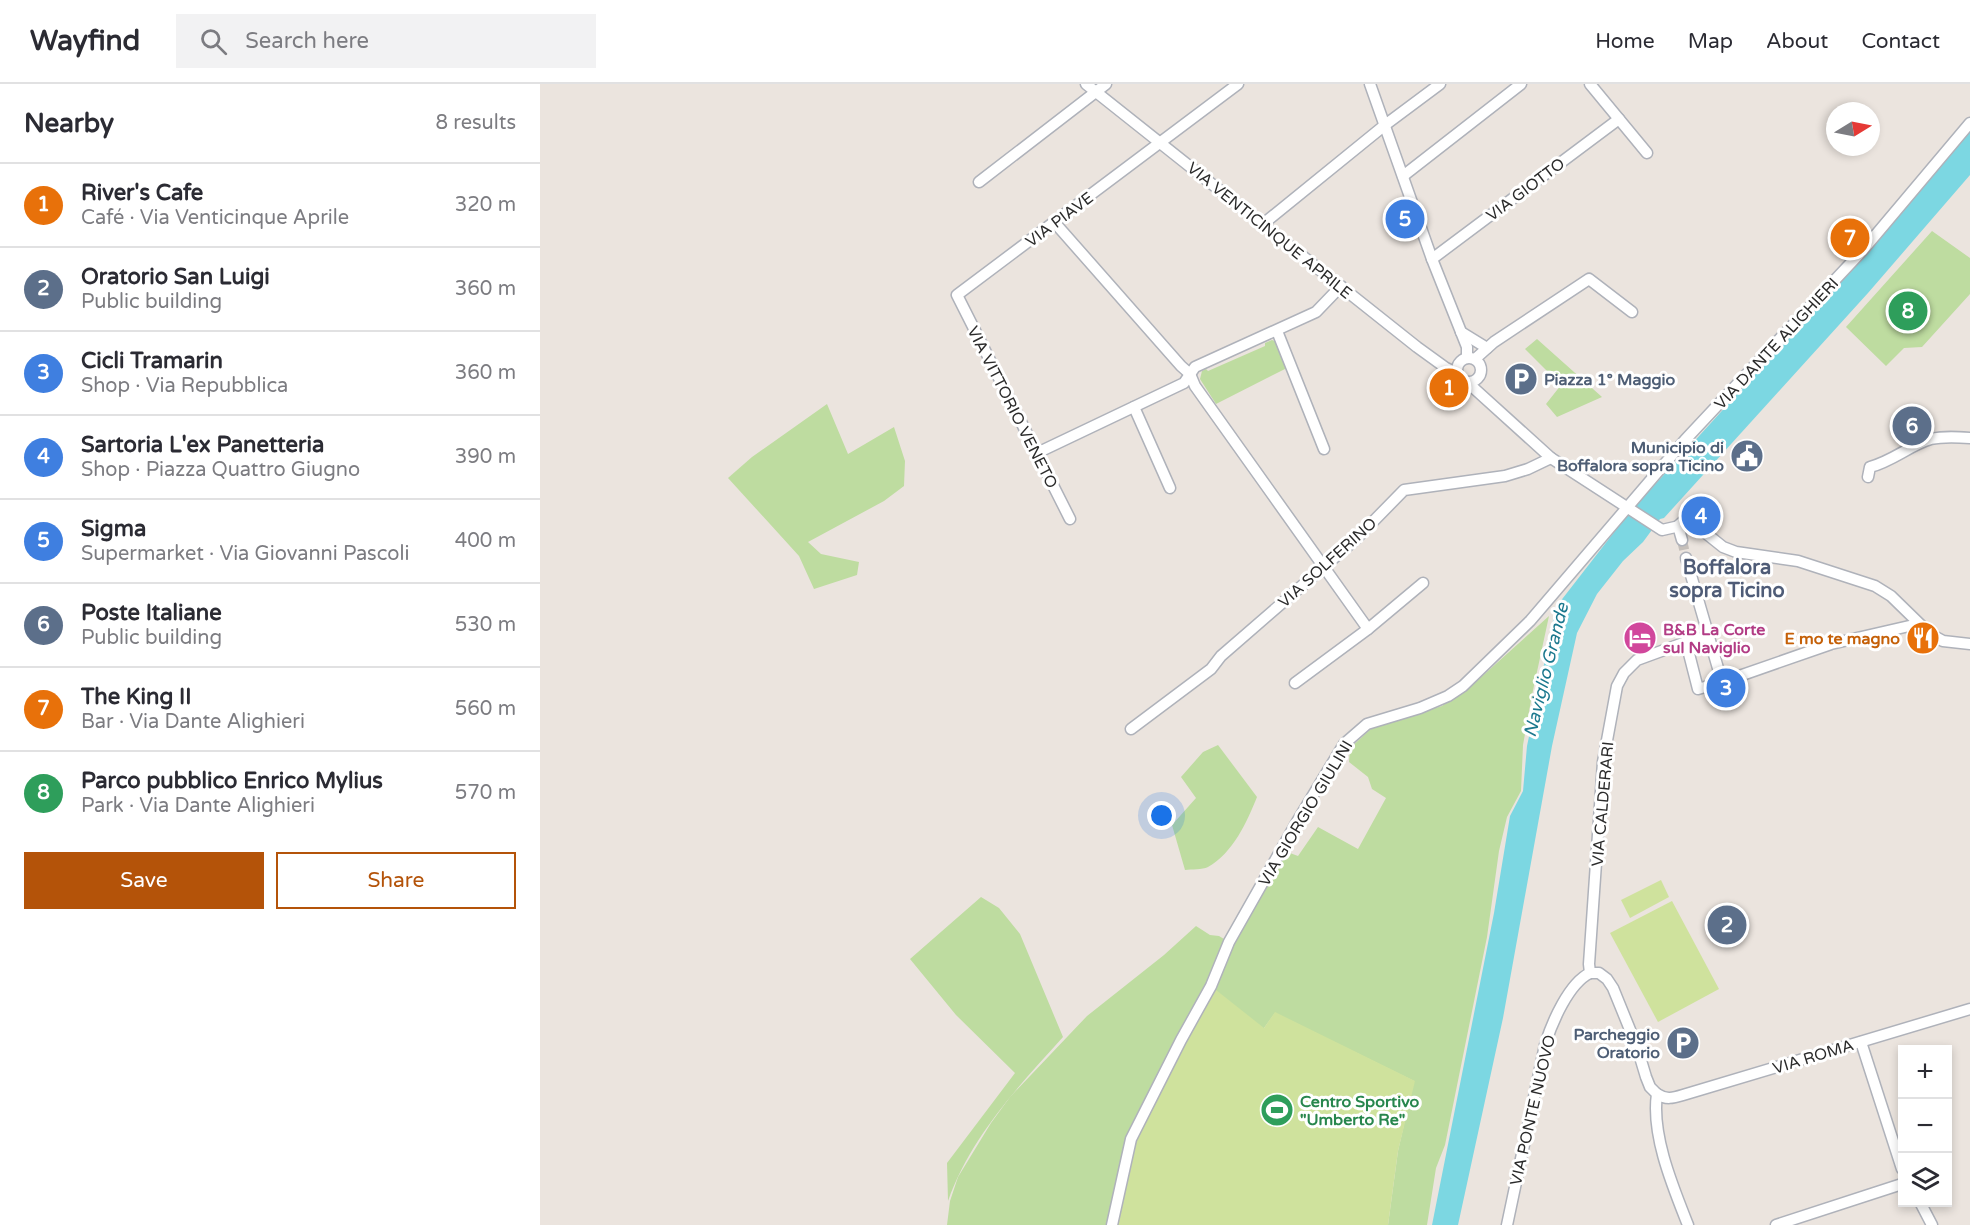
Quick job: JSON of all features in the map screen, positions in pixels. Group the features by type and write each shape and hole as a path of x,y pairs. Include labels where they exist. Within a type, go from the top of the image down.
{"street":[{"name":"VIA VENTICINQUE APRILE","path":"1086,84 1417,347 1446,368 1457,373"},
{"path":"979,182 1106,84"},
{"name":"VIA PIAVE","path":"957,295 1238,84"},
{"path":"1370,84 1460,332 1471,358 1480,363 1481,373 1478,379 1467,382"},
{"path":"1263,224 1385,125 1440,84"},
{"path":"1402,176 1521,84"},
{"path":"1590,84 1647,153"},
{"name":"VIA GIOTTO","path":"1432,259 1619,119"},
{"name":"VIA DANTE ALIGHIERI","path":"1629,507 1685,440 1863,250 1970,123"},
{"path":"1055,223 1190,374 1195,386 1368,629"},
{"path":"1632,312 1589,279 1487,348 1471,358 1460,361 1457,373 1551,458 1659,528 1678,526 1692,518 1723,547 1736,552 1798,561 1875,586 1891,596 1930,634 1943,641 1970,644"},
{"path":"1037,453 1184,383 1195,367 1316,312 1341,286"},
{"name":"VIA VITTORIO VENETO","path":"957,295 1070,519"},
{"path":"1276,331 1324,449"},
{"path":"1460,332 1487,348"},
{"path":"1134,407 1170,488"},
{"path":"1868,477 1870,467 1886,462 1930,439 1970,438"},
{"name":"VIA SOLFERINO","path":"1131,729 1211,669 1221,656 1357,538 1404,490 1504,476 1528,469 1551,458"},
{"name":"VIA GIORGIO GIULINI","path":"1112,1225 1131,1139 1211,986 1229,942 1344,744 1367,724 1431,704 1463,686 1488,659 1530,621 1629,507"},
{"path":"1678,526 1682,540"},
{"path":"1686,558 1722,682"},
{"path":"1295,683 1368,629 1423,583"},
{"path":"1686,642 1698,689 1831,644 1918,624"},
{"name":"VIA CALDERARI","path":"1590,973 1603,762 1617,686 1624,673 1636,660 1709,636"},
{"path":"1590,973 1599,973 1613,988 1637,1047 1646,1077 1657,1094 1654,1110 1659,1135 1674,1188 1688,1225"},
{"name":"VIA PONTE NUOVO","path":"1507,1225 1545,1045 1555,1017 1577,983 1590,973"},
{"name":"VIA ROMA","path":"1657,1094 1670,1099 1970,1009"},
{"path":"1861,1042 1898,1157"},
{"path":"1776,1225 1898,1185"},
{"path":"1922,1207 1932,1225"}],"green space":[{"path":"1932,231 1970,258 1970,294 1922,347 1904,348 1886,366 1846,327"},
{"path":"1537,339 1602,397 1557,417 1546,404 1561,385 1525,349"},
{"path":"1272,340 1277,342 1287,368 1216,404 1200,379 1202,371 1206,369 1208,371 1265,346 1265,343"},
{"path":"827,404 848,454 894,427 905,461 904,486 884,501 808,542 821,554 859,562 857,575 814,589 799,556 728,478 752,457"},
{"path":"1549,616 1523,745 1521,791 1507,817 1499,851 1487,937 1445,1145 1436,1168 1427,1225 1388,1225 1398,1151 1414,1081 1275,1013 1112,1225 947,1225 950,1201 958,1177 991,1123 1010,1097 1087,1016 1164,955 1196,926 1210,935 1219,936 1229,942 1282,850 1298,856 1318,827 1358,849 1386,798 1372,789 1368,777 1349,762 1350,748 1373,727 1442,706 1479,679"},
{"path":"1218,745 1257,797 1244,826 1225,854 1208,867 1185,870 1172,825 1196,798 1181,777 1203,752"},
{"path":"1661,880 1669,897 1630,918 1621,900"},
{"path":"981,897 999,908 1020,934 1063,1037 997,1113 969,1155 948,1201 947,1163 1015,1073 956,1015 910,959"},
{"path":"1672,901 1719,989 1658,1022 1610,933"},
{"name":"Centro Sportivo \"Umberto Re\"","path":"1211,986 1264,1028 1275,1012 1415,1081 1398,1151 1388,1225 1112,1225 1131,1139"}],"water":[{"name":"Naviglio Grande","path":"1970,127 1970,175 1868,293 1664,518 1660,519 1643,542 1623,561 1597,594 1577,633 1552,746 1503,1018 1458,1225 1432,1225 1494,913 1510,816 1523,791 1527,746 1556,607 1629,513 1892,224"}],"tunnel":[{"path":"1682,540 1686,558"}],"place":[{"name":"Sigma","path":"1405,219"},
{"name":"The King II","path":"1850,238"},
{"name":"Parco pubblico Enrico Mylius","path":"1908,311"},
{"name":"Piazza 1° Maggio","path":"1521,379"},
{"name":"River's Cafe","path":"1449,388"},
{"name":"Poste Italiane","path":"1912,426"},
{"name":"Municipio di Boffalora sopra Ticino","path":"1747,456"},
{"name":"Sartoria L'ex Panetteria","path":"1701,516"},
{"name":"B&B La Corte sul Naviglio","path":"1640,638"},
{"name":"E mo te magno","path":"1923,638"},
{"name":"Cicli Tramarin","path":"1726,688"},
{"name":"Oratorio San Luigi","path":"1727,925"},
{"name":"Parcheggio Oratorio","path":"1683,1043"},
{"name":"Centro Sportivo \"Umberto Re\"","path":"1277,1110"}],"district":[{"name":"Boffalora sopra Ticino","path":"1727,578"}]}
